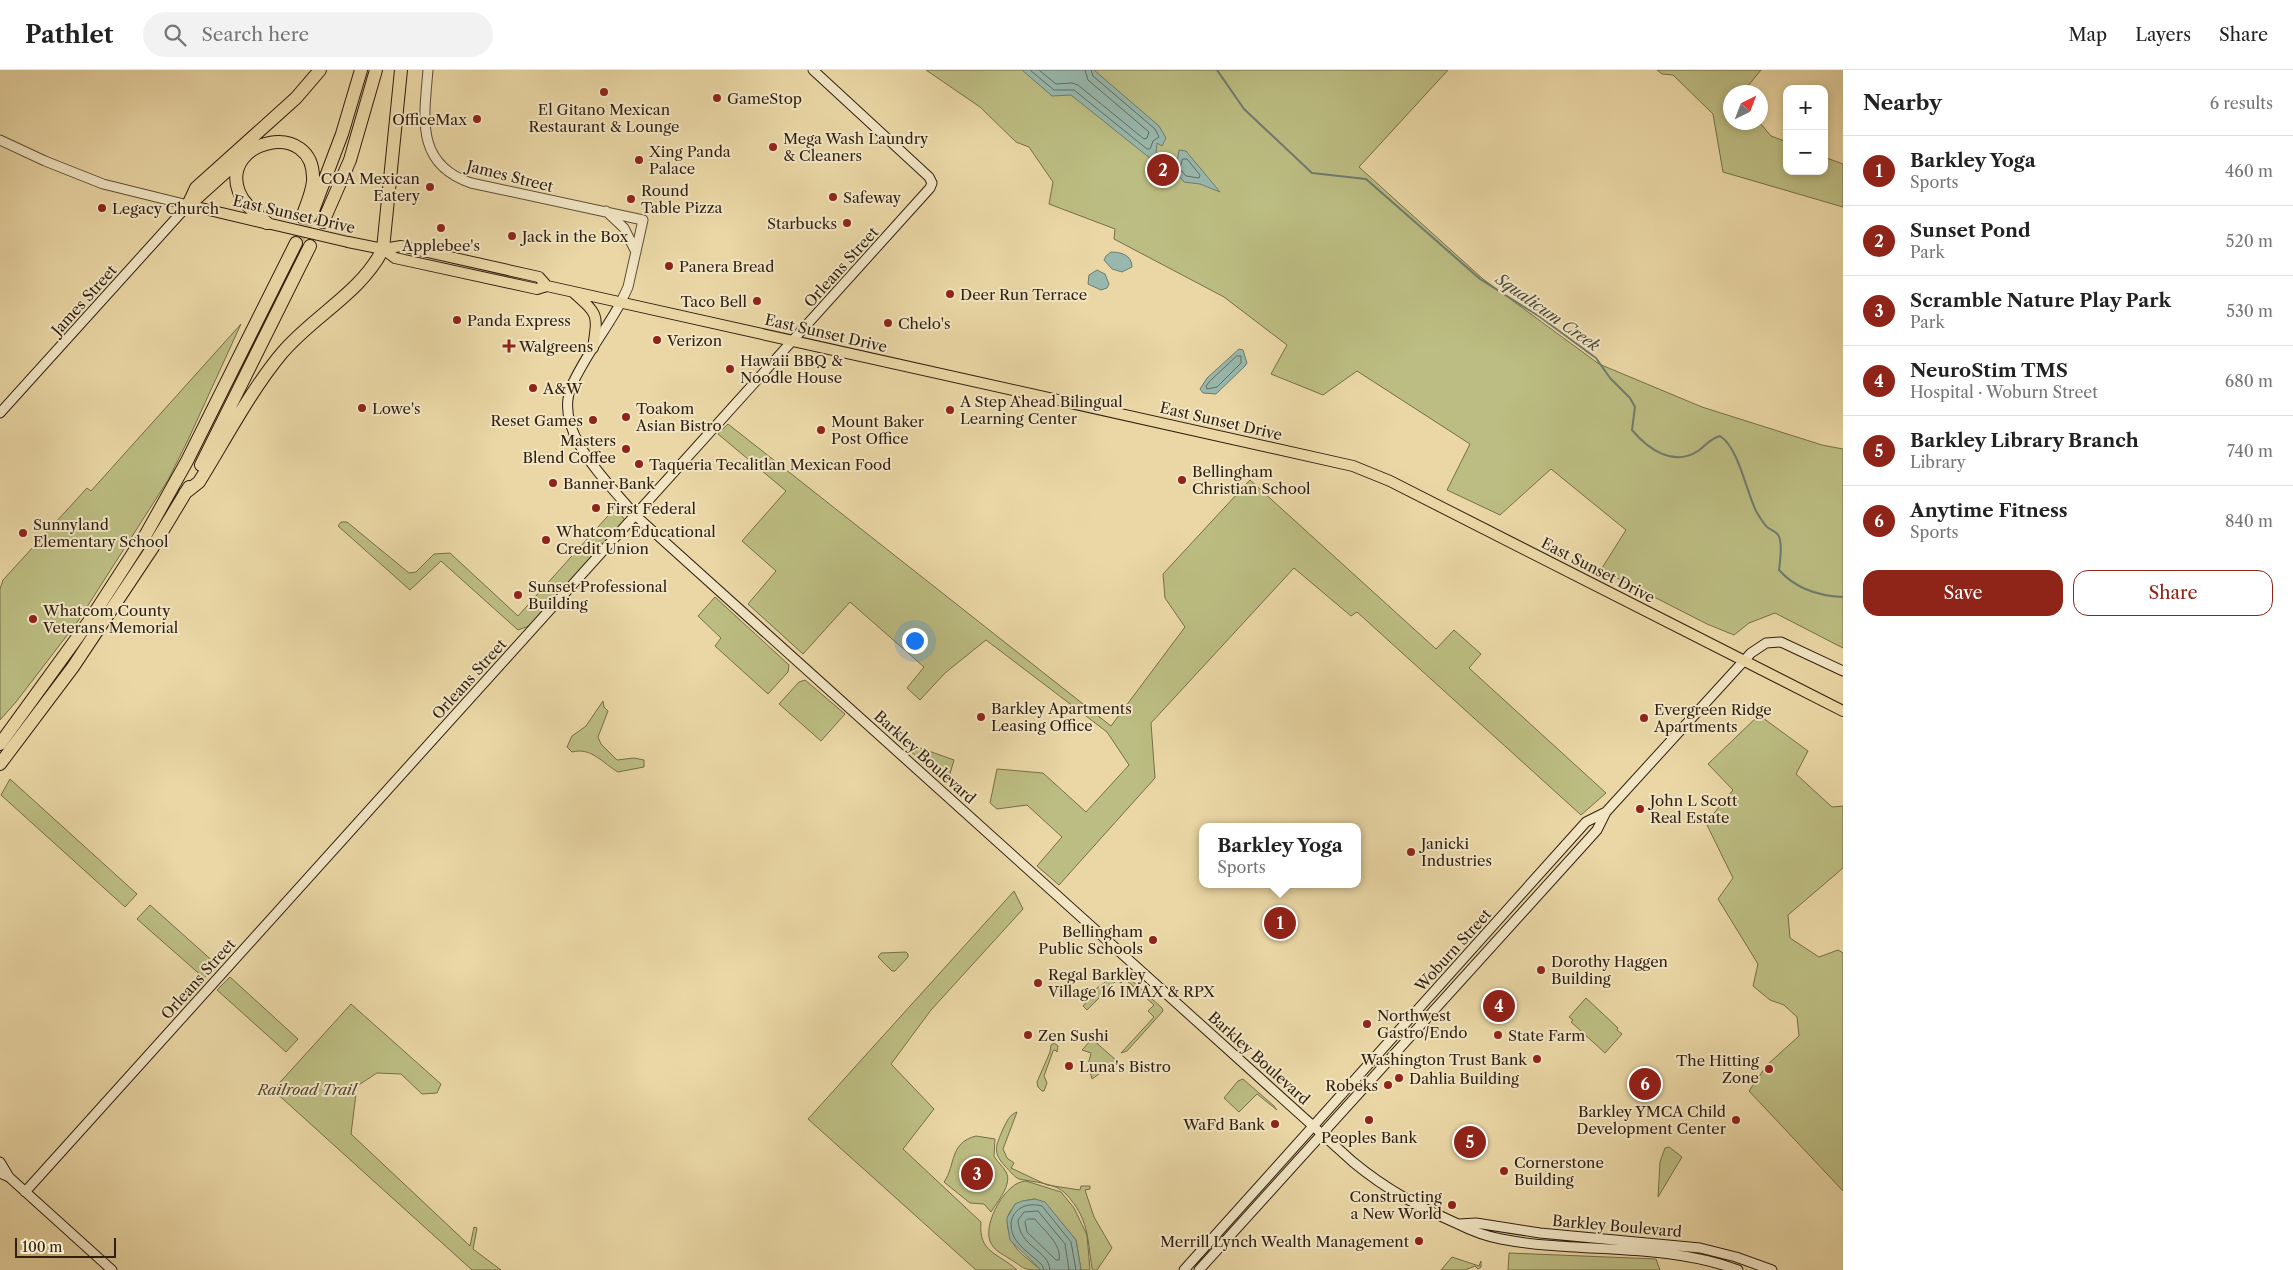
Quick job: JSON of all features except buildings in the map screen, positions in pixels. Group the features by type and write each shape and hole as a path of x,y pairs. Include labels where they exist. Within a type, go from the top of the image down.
{"highway":[{"path":"188,205 196,188 296,98 320,70"},
{"path":"188,205 247,154 266,142 288,142 299,147 311,167 313,180 306,218 342,134 361,70"},
{"path":"323,222 350,160 376,70"},
{"path":"185,493 199,482 263,378 282,354 361,281 376,262 383,249 401,70"},
{"path":"247,154 238,172 239,192 247,205 269,224"},
{"path":"0,764 73,667 149,541 296,243"},
{"path":"0,744 185,493 310,246"}],"main road":[{"name":"James Street","path":"428,70 424,130 432,152 446,169 471,183 643,220"},
{"name":"Orleans Street","path":"25,1192 925,194 932,183 929,177 813,70"},
{"name":"East Sunset Drive","path":"0,140 45,161 103,184 383,249 395,258 537,289 547,286 621,302 1354,466 1390,481 1843,712"},
{"name":"James Street","path":"0,413 188,205"},
{"path":"606,211 624,228 636,252"},
{"name":"Barkley Boulevard","path":"643,220 628,287 571,388 568,410 570,424 579,445 636,515 1313,1126 1384,1187 1420,1208 1472,1232 1500,1239 1539,1244 1663,1253 1738,1270"},
{"path":"572,292 590,307 595,314 596,323 593,348"},
{"name":"Woburn Street","path":"1199,1270 1597,830 1606,812 1743,660 1766,643 1781,642 1843,671"},
{"name":"Woburn Street","path":"1184,1270 1586,822 1606,812"},
{"path":"0,1162 4,1175 25,1192 106,1268"},
{"name":"Barkley Boulevard","path":"1457,1224 1476,1223 1534,1232 1700,1248 1736,1257 1772,1270"}],"green space":[{"path":"926,70 1448,70 1359,167 1483,279 1599,364 1702,407 1822,445 1843,449 1843,648 1775,613 1749,623 1734,635 1707,624 1611,575 1602,568 1626,530 1551,469 1500,515 1447,490 1470,444 1357,371 1323,395 1271,374 1287,345 1224,297 1114,239 1115,229 1049,204 1053,182 1029,147 1016,142 980,107"},
{"path":"1657,70 1761,70 1749,85 1723,85 1723,130 1766,130 1771,136 1783,140 1783,175 1828,175 1828,158 1843,164 1843,207 1723,172 1713,114 1673,75 1662,74"},
{"path":"241,324 168,480 78,621 0,720 0,589 3,580 87,488 91,491"},
{"path":"728,424 1111,726 1185,627 1165,598 1163,574 1250,480 1436,649 1454,630 1481,654 1469,668 1606,793 1581,815 1357,612 1351,616 1294,568 1151,723 1155,778 1059,885 1037,866 1062,837 1027,805 997,809 990,803 997,769 1043,773 1086,812 1129,765 1107,732 986,640 945,673 920,700 907,688 924,667 850,602 803,654 748,604 776,571 742,541 786,491 718,434"},
{"path":"615,508 625,520 529,626 518,630 441,561 410,590 338,526 341,522 347,522 409,573 416,572 434,554 450,553 518,616"},
{"path":"715,597 789,665 788,672 768,694 715,646 721,638 698,616"},
{"path":"805,680 845,714 821,741 779,704 799,682"},
{"path":"603,701 604,707 608,711 598,737 601,744 617,760 634,758 644,760 644,767 618,772 591,754 579,751 572,752 567,747 572,736 586,726"},
{"path":"1759,715 1808,751 1796,774 1832,807 1843,806 1843,868 1788,915 1790,938 1819,957 1838,950 1843,953 1843,1191 1749,1091 1767,1065 1799,1036 1797,1017 1784,1005 1770,1000 1753,986 1758,964 1718,899 1733,878 1706,823 1733,790 1708,764"},
{"path":"898,740 954,760 947,784"},
{"path":"10,779 137,894 125,907 1,795"},
{"path":"1014,891 1023,909 931,1010 891,1064 934,1109 903,1149 981,1222 981,1232 986,1246 1017,1270 976,1270 808,1119"},
{"path":"150,905 216,964 204,978 137,919"},
{"path":"906,952 908,957 895,971 892,971 878,957 881,953"},
{"path":"1118,968 1163,1011 1127,1051 1121,1053 1154,1017 1148,1011 1154,1005 1125,979 1121,983 1117,980 1087,1010 1083,1006 1094,990 1103,984"},
{"name":"Railroad Trail","path":"230,977 298,1039 286,1052 217,990"},
{"path":"1586,998 1622,1034 1605,1053 1571,1022 1573,1020 1569,1017"},
{"path":"351,1004 441,1084 437,1093 422,1094 401,1074 377,1073 357,1086 351,1134 470,1246 474,1227 477,1228 473,1249 501,1270 472,1270 273,1090"},
{"path":"1092,1039 1117,1061 1092,1079 1088,1065 1091,1053 1082,1050"},
{"path":"1054,1043 1058,1046 1057,1052 1053,1051 1044,1076 1047,1083 1044,1091 1042,1091 1038,1087 1037,1082 1050,1052 1051,1045"},
{"path":"1243,1079 1277,1110 1257,1094 1239,1112 1224,1098 1238,1081"},
{"path":"1017,1112 1003,1149 1007,1158 1014,1163 1011,1168 1044,1183 1017,1178 998,1157 996,1149 1003,1129 1010,1117"},
{"path":"976,1136 995,1139 994,1156 1008,1177 1006,1187 991,1212 984,1204 970,1203 944,1182 957,1149 967,1139"},
{"path":"1669,1147 1682,1157 1658,1197 1660,1162 1665,1148"},
{"path":"1026,1181 1061,1192 1074,1208 1087,1235 1090,1270 1081,1270 1076,1240 1059,1220 1035,1199 1018,1204 1013,1208 1009,1213 1008,1226 1009,1234 1015,1247 1041,1270 1024,1268 998,1252 994,1247 990,1241 989,1233 993,1214 1004,1195 1011,1188 1018,1183"},
{"path":"1052,1186 1080,1190 1081,1186 1090,1186 1090,1189 1085,1190 1094,1217 1112,1248 1097,1270 1092,1268 1086,1229 1079,1212 1074,1203 1062,1190"},
{"path":"1509,1253 1656,1259 1660,1270 1508,1270"},
{"path":"1452,1257 1479,1266 1481,1261 1481,1267 1478,1269 1475,1266 1465,1270 1441,1270"}],"water":[{"path":"1022,70 1094,70 1159,126 1166,138 1162,146 1157,143 1156,154 1163,161 1177,163 1179,150 1186,151 1220,192 1200,184 1184,182 1175,171 1161,167 1071,95 1052,96"},
{"path":"1111,252 1128,257 1132,267 1122,272 1112,269 1104,260"},
{"path":"1097,270 1105,274 1109,284 1107,288 1101,290 1088,284 1089,275"},
{"path":"1239,349 1243,350 1247,363 1245,366 1216,394 1203,393 1200,389 1207,378"},
{"path":"1035,1199 1045,1202 1076,1240 1081,1270 1041,1270 1010,1240 1007,1218 1015,1204"}],"waterway":[{"name":"Squalicum Creek","path":"1217,70 1244,109 1312,173 1366,179 1480,279 1540,317 1596,358 1610,378 1630,398 1635,407 1632,430 1646,444 1662,454 1679,457 1698,451 1720,436 1732,449 1737,459 1756,511 1767,527 1777,533 1779,537 1781,544 1779,570 1800,587 1816,593 1843,597"}],"tunnel":[{"path":"296,243 309,219"}],"place":[{"name":"El Gitano Mexican Restaurant & Lounge","path":"604,92"},
{"name":"GameStop","path":"717,98"},
{"name":"OfficeMax","path":"477,119"},
{"name":"Mega Wash Laundry & Cleaners","path":"773,147"},
{"name":"Xing Panda Palace","path":"639,160"},
{"name":"Sunset Pond","path":"1163,170"},
{"name":"COA Mexican Eatery","path":"430,187"},
{"name":"Safeway","path":"833,197"},
{"name":"Round Table Pizza","path":"631,199"},
{"name":"Legacy Church","path":"102,208"},
{"name":"Starbucks","path":"847,223"},
{"name":"Applebee's","path":"441,228"},
{"name":"Jack in the Box","path":"512,236"},
{"name":"Panera Bread","path":"669,266"},
{"name":"Deer Run Terrace","path":"950,294"},
{"name":"Taco Bell","path":"757,301"},
{"name":"Panda Express","path":"457,320"},
{"name":"Chelo's","path":"888,323"},
{"name":"Verizon","path":"657,340"},
{"name":"Walgreens","path":"509,346"},
{"name":"Hawaii BBQ & Noodle House","path":"730,369"},
{"name":"A&W","path":"533,388"},
{"name":"Lowe's","path":"362,408"},
{"name":"A Step Ahead Bilingual Learning Center","path":"950,410"},
{"name":"Toakom Asian Bistro","path":"626,417"},
{"name":"Reset Games","path":"593,420"},
{"name":"Mount Baker Post Office","path":"821,430"},
{"name":"Masters Blend Coffee","path":"626,449"},
{"name":"Taqueria Tecalitlan Mexican Food","path":"639,464"},
{"name":"Bellingham Christian School","path":"1182,480"},
{"name":"Banner Bank","path":"553,483"},
{"name":"First Federal","path":"596,508"},
{"name":"Sunnyland Elementary School","path":"23,533"},
{"name":"Whatcom Educational Credit Union","path":"546,540"},
{"name":"Sunset Professional Building","path":"518,595"},
{"name":"Whatcom County Veterans Memorial","path":"33,619"},
{"name":"Barkley Apartments Leasing Office","path":"981,717"},
{"name":"Evergreen Ridge Apartments","path":"1644,718"},
{"name":"John L Scott Real Estate","path":"1640,809"},
{"name":"Janicki Industries","path":"1411,852"},
{"name":"Barkley Yoga","path":"1280,923"},
{"name":"Bellingham Public Schools","path":"1153,940"},
{"name":"Dorothy Haggen Building","path":"1541,970"},
{"name":"Regal Barkley Village 16 IMAX & RPX","path":"1038,983"},
{"name":"NeuroStim TMS","path":"1499,1006"},
{"name":"Northwest Gastro/Endo","path":"1367,1024"},
{"name":"Zen Sushi","path":"1028,1035"},
{"name":"State Farm","path":"1498,1035"},
{"name":"Washington Trust Bank","path":"1537,1059"},
{"name":"Luna's Bistro","path":"1069,1066"},
{"name":"The Hitting Zone","path":"1769,1069"},
{"name":"Dahlia Building","path":"1399,1078"},
{"name":"Anytime Fitness","path":"1645,1084"},
{"name":"Robeks","path":"1388,1085"},
{"name":"Peoples Bank","path":"1369,1120"},
{"name":"Barkley YMCA Child Development Center","path":"1736,1120"},
{"name":"WaFd Bank","path":"1275,1124"},
{"name":"Barkley Library Branch","path":"1470,1142"},
{"name":"Cornerstone Building","path":"1504,1171"},
{"name":"Scramble Nature Play Park","path":"977,1174"},
{"name":"Constructing a New World","path":"1452,1205"},
{"name":"Merrill Lynch Wealth Management","path":"1419,1241"}]}
